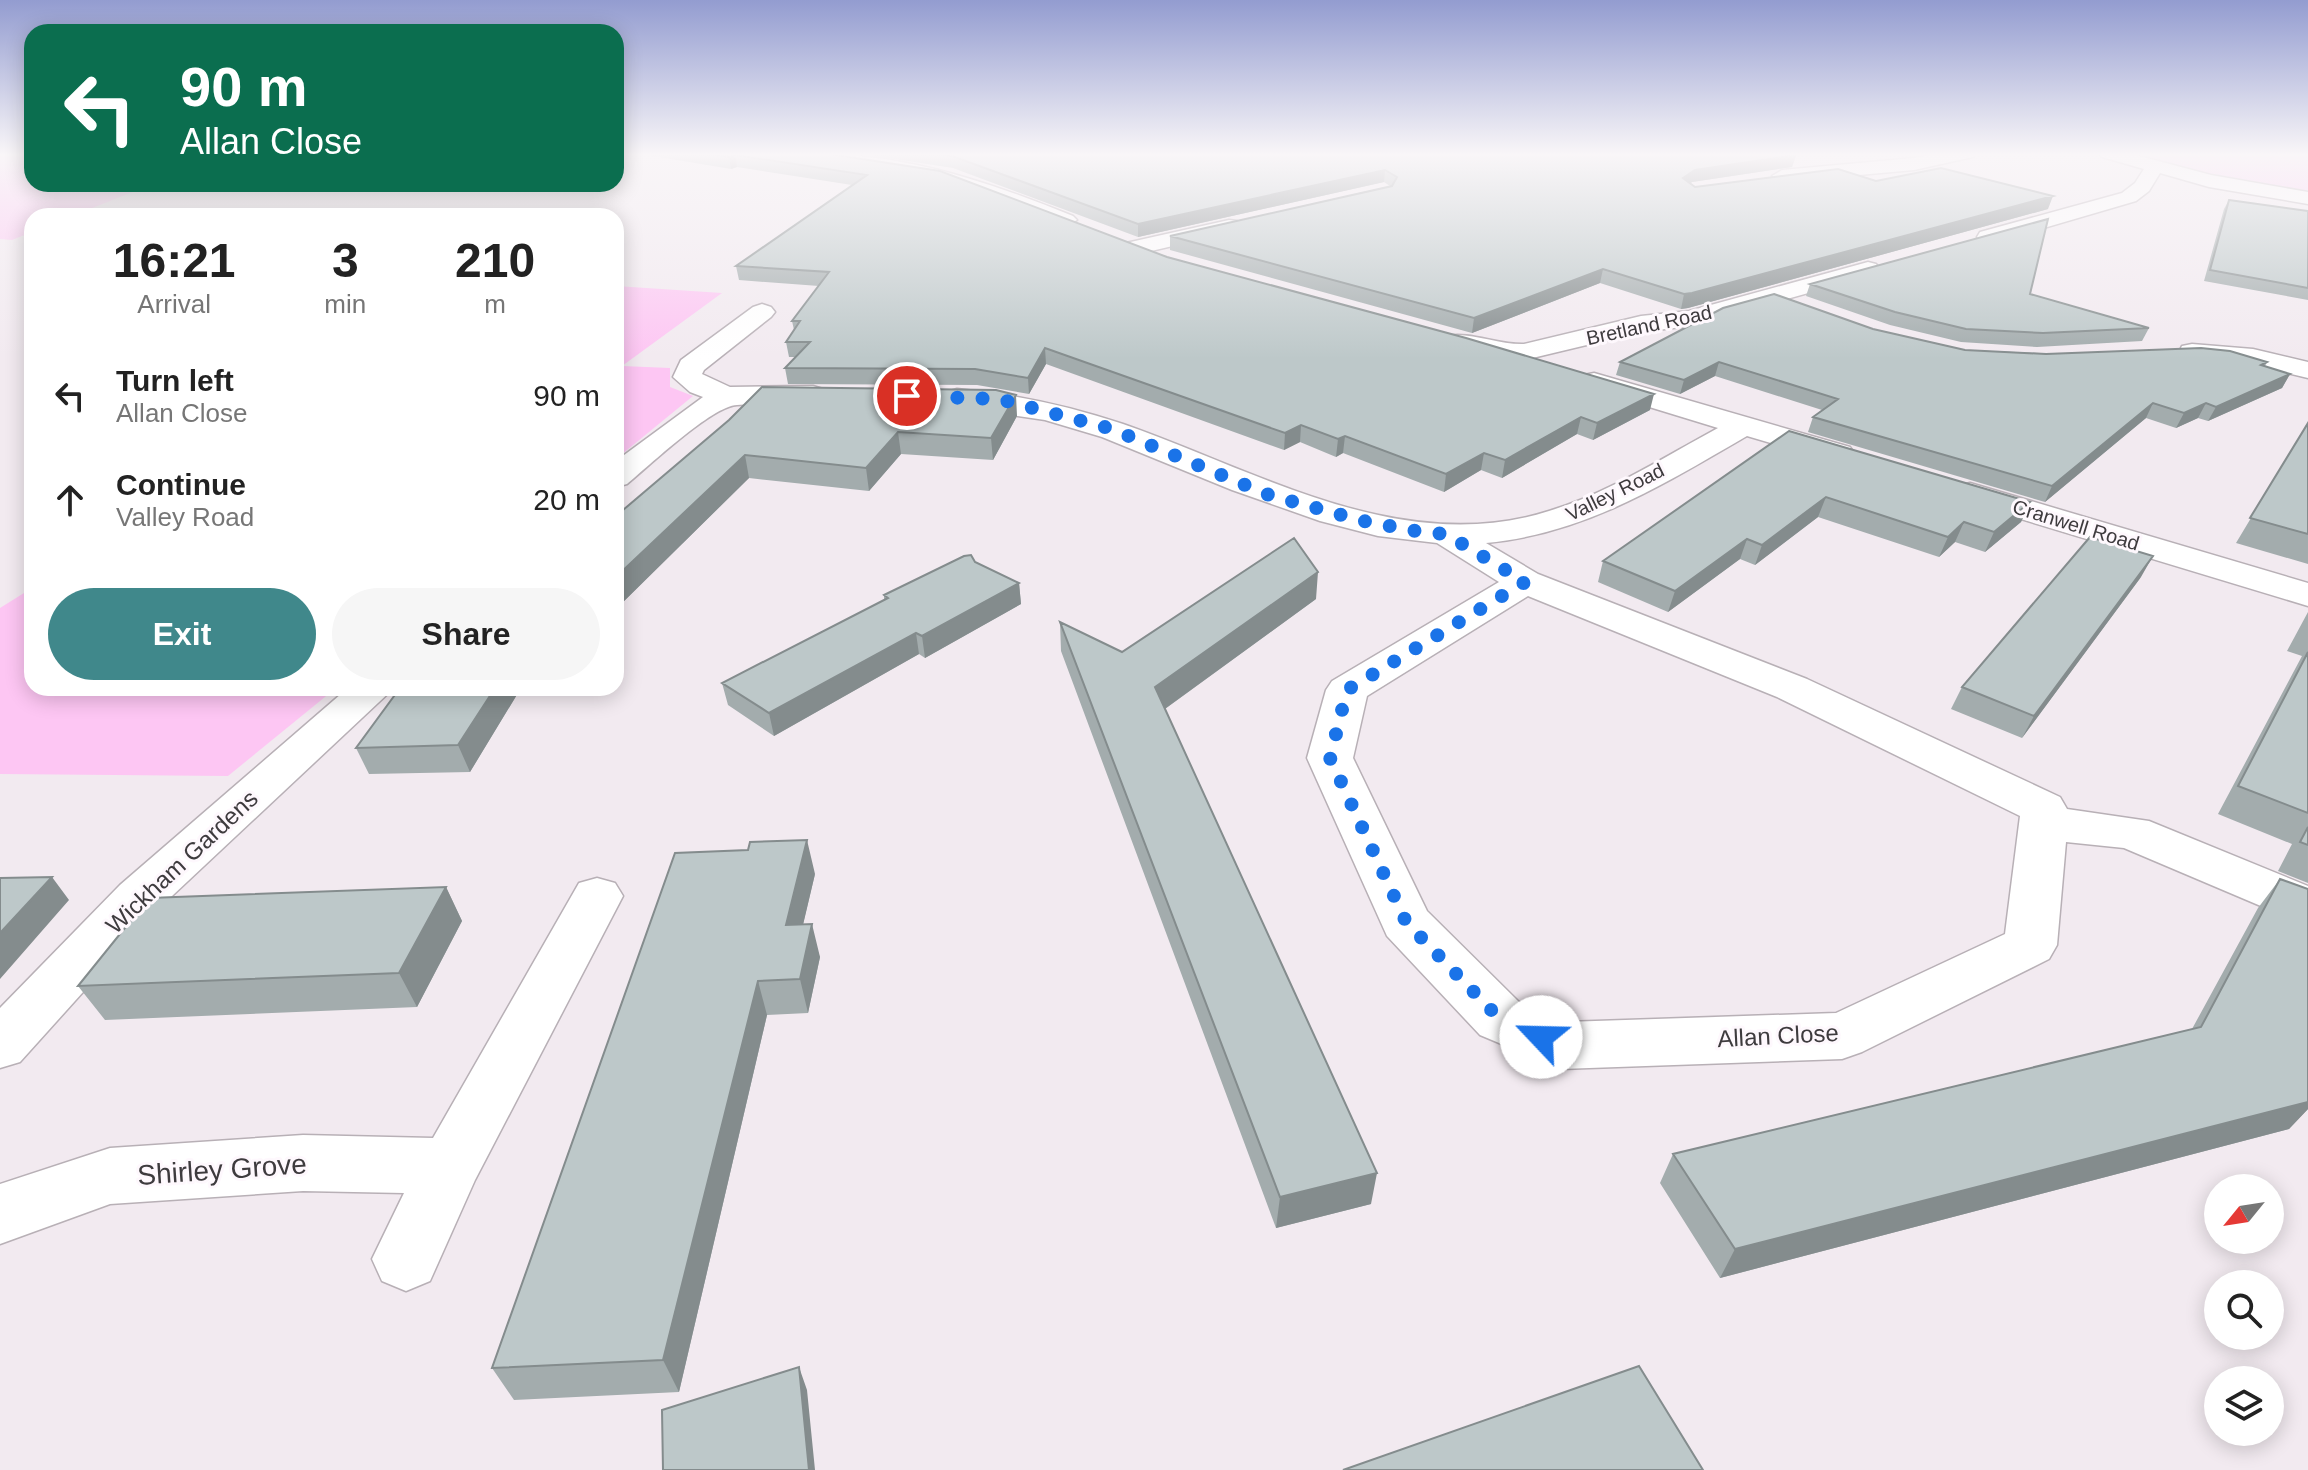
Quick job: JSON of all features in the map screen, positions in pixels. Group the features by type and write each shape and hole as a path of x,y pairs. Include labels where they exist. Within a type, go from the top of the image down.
{"street":[{"path":"1068,222 1091,231"},
{"path":"1962,244 2042,222"},
{"path":"1176,263 1127,245 1243,223"},
{"name":"Bretland Road","path":"1428,334 1504,353 1524,352 1641,324 1690,318 1886,264"},
{"path":"1772,296 1817,312"},
{"path":"762,312 691,366 687,377 699,387 730,396 847,395"},
{"path":"2164,353 2194,351 2253,357 2308,370"},
{"path":"1524,352 1581,377 1867,462"},
{"path":"624,471 704,407 730,396"},
{"name":"Valley Road","path":"922,397 999,399 1112,429 1269,495 1363,521 1446,534 1479,535 1558,520 1615,496 1745,425"},
{"name":"Cranwell Road","path":"1943,485 2308,595"},
{"path":"1446,534 1525,582 1792,688 2043,808 2044,823 2132,833 2308,907"},
{"name":"Allan Close","path":"1525,582 1347,690 1330,758 1406,922 1500,1019 1561,1046 1842,1036 2030,945 2044,823"},
{"name":"Wickham Gardens","path":"0,1045 138,898 364,696"},
{"path":"406,1259 450,1166 597,896"},
{"name":"Shirley Grove","path":"0,1214 110,1176 303,1163 450,1166"}],"shaded area":[{"path":"0,222 24,222 24,235 12,240 0,239"},
{"path":"624,287 722,293 624,365"},
{"path":"624,366 670,368 670,387 693,396 624,452"},
{"path":"24,593 24,696 326,696 228,776 0,774 0,608"}],"building":[{"path":"800,222 1074,222 1167,257 1466,338 1654,394 1597,423 1581,417 1505,460 1484,453 1446,474 1345,436 1338,439 1301,425 1285,433 1045,348 1028,378 975,369 785,368 810,342 786,342 800,321 792,321 829,272 736,266"},
{"path":"1234,222 1958,222 1692,293 1684,294 1603,269 1474,318 1170,236"},
{"path":"2047,222 2030,294 2149,328 2043,333 1966,329 1895,312 1810,284"},
{"path":"2223,222 2308,222 2308,288 2210,270"},
{"path":"1774,294 1873,329 1965,350 2046,354 2201,348 2230,351 2267,362 2261,365 2290,374 2216,407 2206,403 2184,413 2153,403 2052,486 1813,417 1838,399 1719,362 1684,380 1620,362 1723,308"},
{"path":"762,387 996,390 1016,395 991,438 898,432 866,468 745,455 624,569 624,509 729,420"},
{"path":"2308,423 2308,534 2250,518"},
{"path":"1789,431 2030,502 1994,532 1964,522 1948,537 1826,497 1762,545 1747,539 1675,591 1603,561"},
{"path":"2090,537 2153,556 2034,716 1962,687"},
{"path":"1294,538 1318,572 1155,687 1377,1173 1280,1197 1060,622 1122,652"},
{"path":"971,555 975,562 1019,583 922,636 916,633 769,713 722,683 888,598 884,595"},
{"path":"2308,652 2308,813 2238,786"},
{"path":"394,696 490,696 458,745 356,748"},
{"path":"2308,827 2308,845 2300,842"},
{"path":"807,840 786,925 812,924 800,979 758,981 663,1360 492,1368 675,853 748,850 750,842"},
{"path":"52,877 0,933 0,878"},
{"path":"2280,879 2308,889 2308,1102 1735,1249 1673,1154 2201,1027"},
{"path":"446,887 399,973 78,986 149,898"},
{"path":"1639,1366 1703,1470 1343,1470"},
{"path":"799,1367 809,1470 663,1470 662,1410"}],"route":[{"path":"907,396 999,399 1112,429 1269,495 1363,521 1446,534 1525,582 1347,690 1330,758 1406,922 1500,1019 1541,1037"}]}
